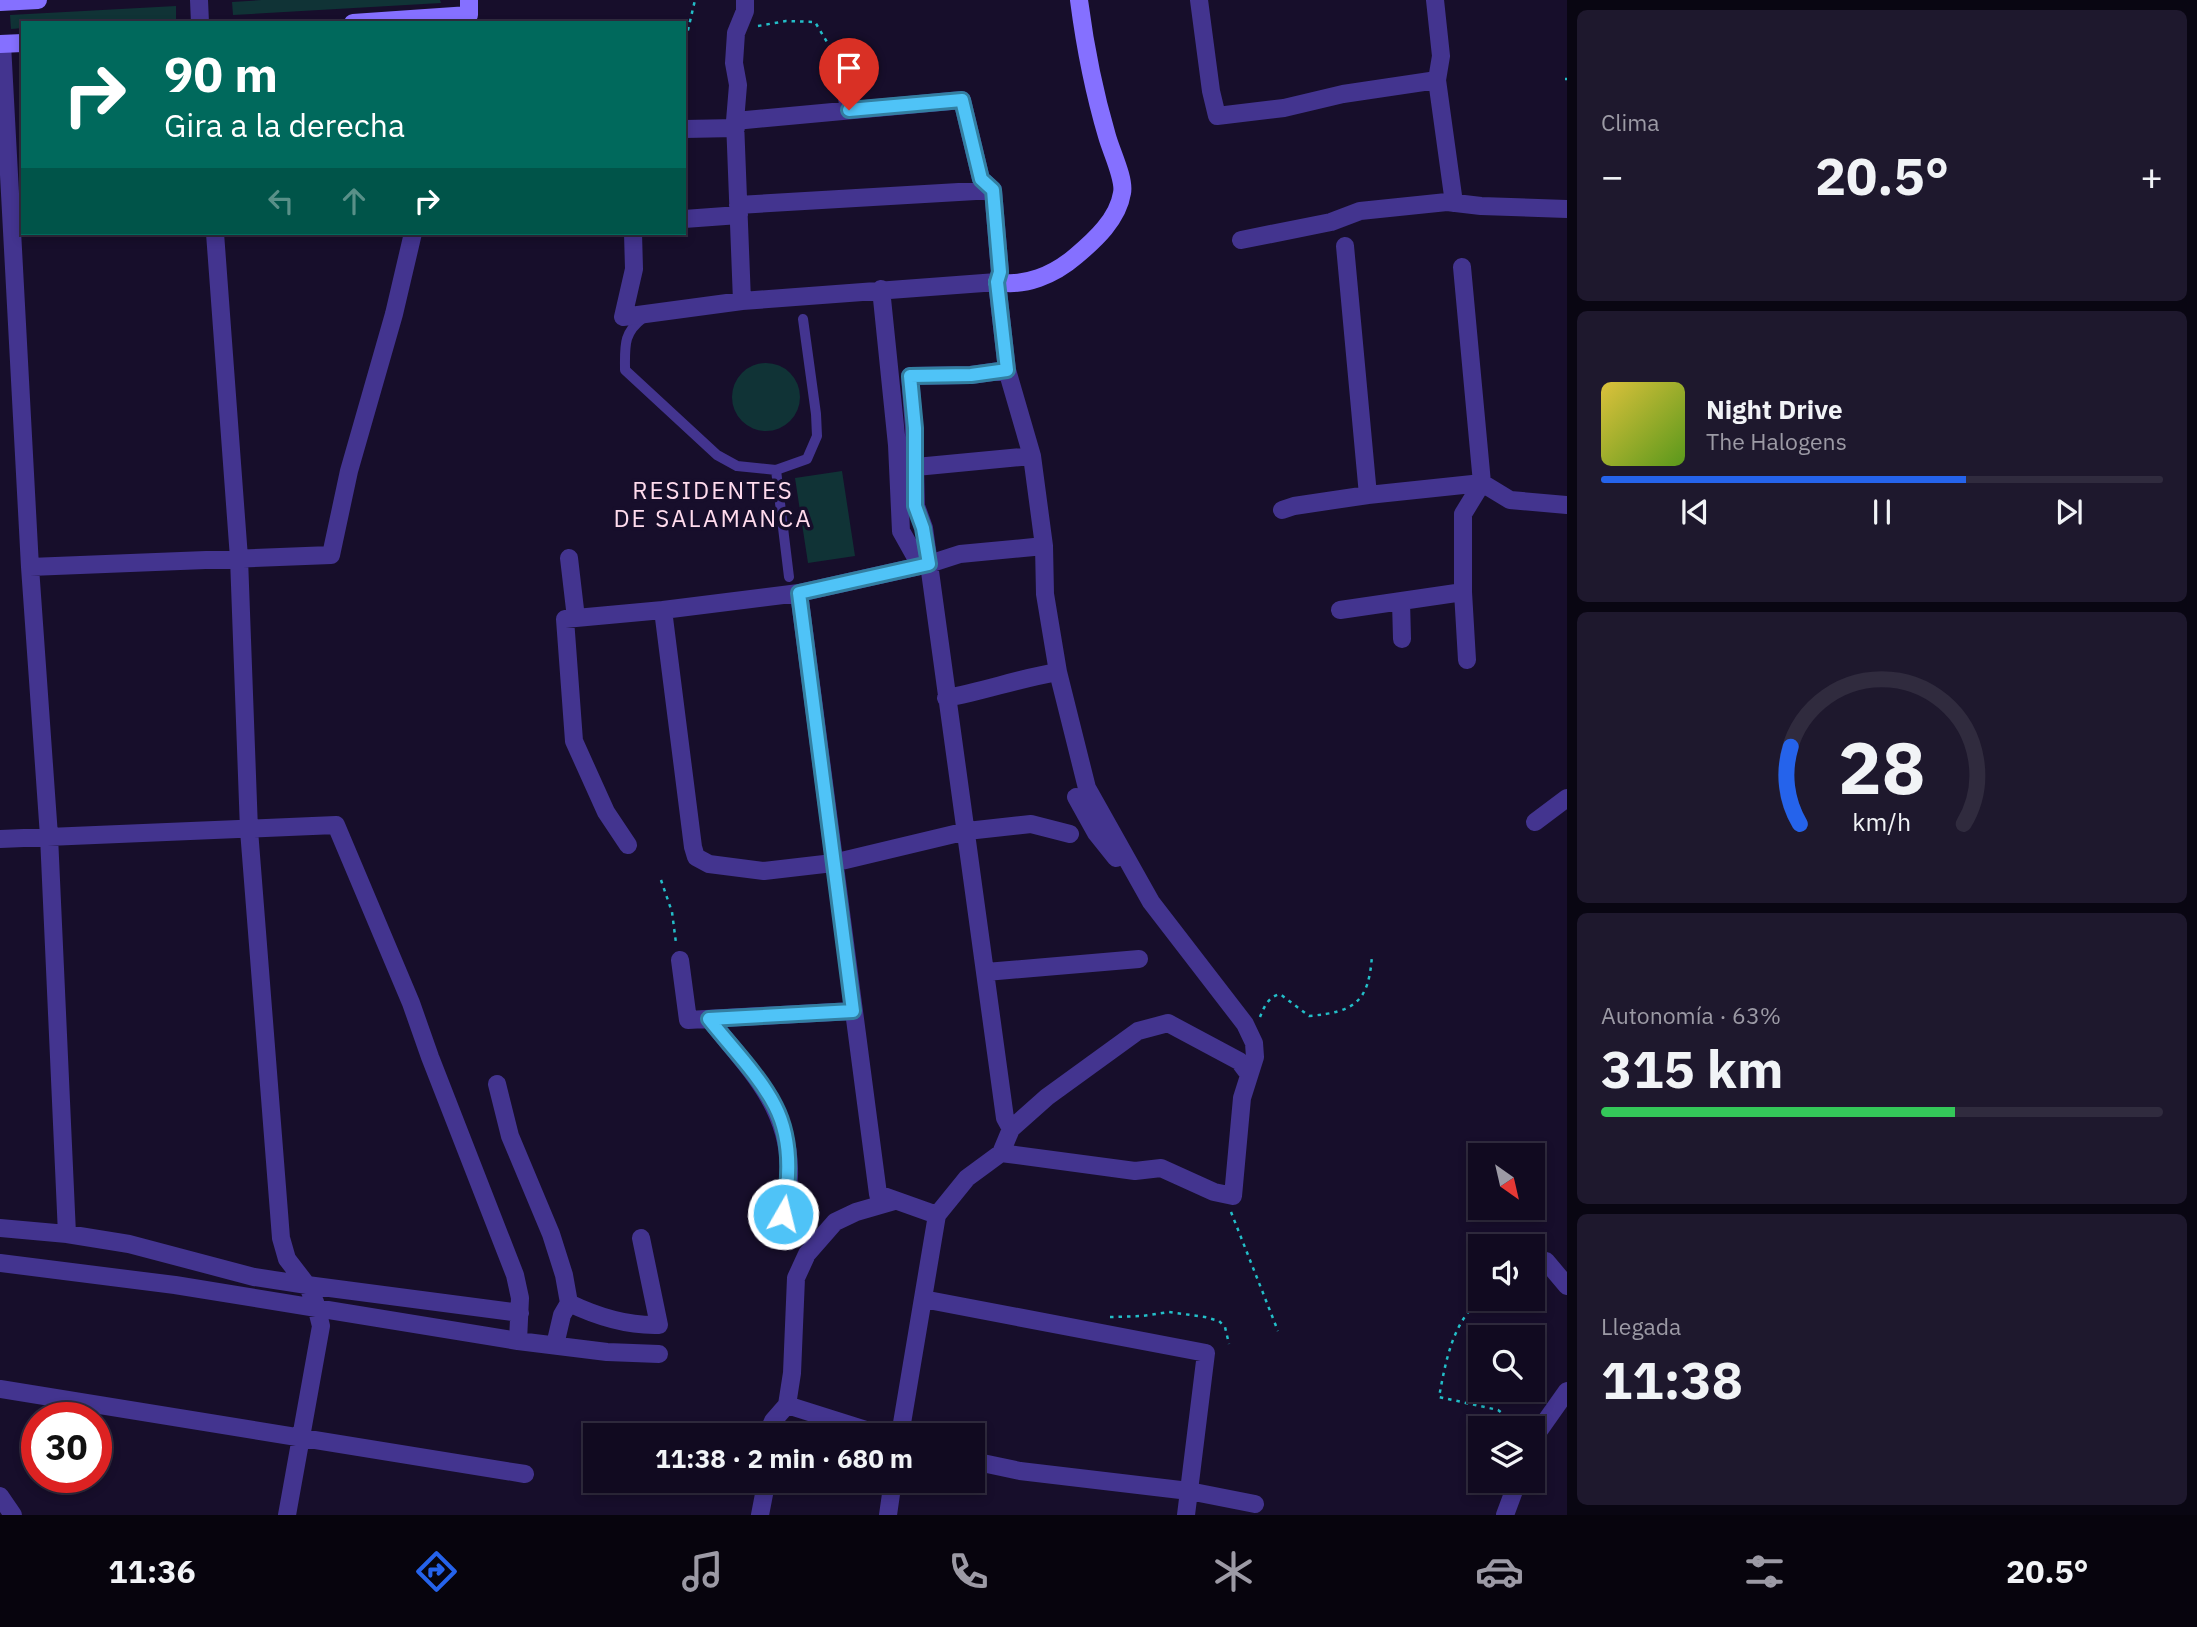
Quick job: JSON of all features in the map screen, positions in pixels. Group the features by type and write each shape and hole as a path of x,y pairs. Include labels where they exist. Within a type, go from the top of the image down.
{"street":[{"path":"0,2 38,0"},
{"path":"200,0 200,21"},
{"path":"742,301 736,124 738,85 734,63 736,33 745,11 745,0"},
{"path":"633,235 634,269 624,317 742,301 881,289 997,282 1013,285 1045,276 1069,262 1088,245 1118,209 1123,189 1107,135 1085,40 1079,0"},
{"path":"1199,0 1217,116 1284,108 1356,91 1437,80"},
{"path":"1435,0 1441,56 1437,80 1454,203"},
{"path":"374,21 468,12"},
{"path":"21,43 1,44 30,567 49,836 67,1234"},
{"path":"842,67 849,110"},
{"path":"686,129 962,100 981,179 993,190 1000,272 997,282 1007,370 1032,456 1044,546 1045,594 1058,672 1087,788 1151,902"},
{"path":"686,219 738,210 993,190"},
{"path":"1241,240 1331,222 1360,211 1454,203 1567,209"},
{"path":"215,235 239,558 249,830 281,1238 287,1259 307,1285 321,1326 287,1515"},
{"path":"30,567 331,555 349,471 394,314 413,235"},
{"path":"1345,246 1368,495"},
{"path":"1462,267 1482,483 1463,514 1466,660"},
{"path":"881,289 897,445 901,531 915,556 929,564"},
{"path":"1007,370 971,375 910,376 916,467 915,506 925,535 1005,1118 1011,1129"},
{"path":"916,467 1032,456"},
{"path":"1282,510 1368,495 1482,483 1510,500 1567,505"},
{"path":"628,845 606,812 574,741 565,619 799,593 929,564 960,554 1044,546"},
{"path":"569,558 576,618"},
{"path":"1340,610 1463,592"},
{"path":"799,593 878,1194 937,1215"},
{"path":"1401,601 1402,639"},
{"path":"663,610 696,857 709,864 764,871 833,863 967,831 1031,824 1070,834"},
{"path":"946,698 982,692 1027,677 1058,672"},
{"path":"1002,1153 1135,1171 1161,1168 1214,1192 1233,1196 1242,1098 1255,1057 1250,1036 1229,1002 1096,833 1076,797"},
{"path":"1535,822 1567,798"},
{"path":"0,839 336,825 411,1003 515,1275 520,1298 519,1342"},
{"path":"986,972 1139,959"},
{"path":"680,960 688,1020 853,1011"},
{"path":"709,1019 777,1109 784,1131 789,1170 780,1229"},
{"path":"902,1423 937,1215 967,1178 1002,1153 1011,1129 1047,1097 1138,1031 1168,1023 1239,1061 1248,1073"},
{"path":"497,1084 510,1136 551,1234 564,1275 569,1303 562,1315 555,1345"},
{"path":"772,1423 787,1405 792,1373 796,1278 807,1254 835,1222 856,1212 894,1201"},
{"path":"0,1228 67,1234 129,1244 254,1277 520,1312"},
{"path":"569,1303 582,1310 641,1326 659,1325 641,1238"},
{"path":"1546,1261 1567,1286"},
{"path":"0,1263 175,1285 519,1342 607,1352 659,1354"},
{"path":"923,1299 1206,1353 1186,1515"},
{"path":"0,1389 525,1474"},
{"path":"1545,1422 1567,1391"},
{"path":"787,1405 844,1423"},
{"path":"985,1464 1020,1471 1189,1491 1255,1504"},
{"path":"760,1515 764,1493"},
{"path":"888,1515 891,1493"},
{"path":"1505,1515 1513,1493"},
{"path":"0,1496 13,1515"}],"lane":[{"path":"649,313 631,328 625,350 625,370 717,455 737,466 776,470 807,460 817,436 803,319"},
{"path":"776,470 789,577"}],"path":[{"path":"686,38 695,0"},
{"path":"758,26 786,21 815,22 842,67"},
{"path":"661,880 672,912 680,960"},
{"path":"1250,1036 1266,1003 1273,996 1280,994 1309,1016 1338,1012 1357,1004 1368,985 1372,954"},
{"path":"1222,1194 1238,1226 1278,1331"},
{"path":"1468,1311 1447,1354 1439,1397 1499,1410 1506,1416"},
{"path":"1105,1318 1169,1312 1205,1317 1219,1321 1225,1327 1229,1344"}],"green space":[{"path":"440,0 441,3 233,15 232,2"},
{"path":"176,6 176,20 21,21 21,28 11,29 10,15"},
{"path":"766,363 779,366 790,373 797,384 800,397 797,410 790,421 779,428 766,431 753,428 742,421 735,410 732,397 735,384 742,373 753,366"},
{"path":"842,471 855,556 808,563 795,478"}],"district":[{"name":"RESIDENTES DE SALAMANCA","path":"713,505"}],"route":[{"path":"783,1214 789,1170 784,1131 777,1109 709,1019 853,1011 799,593 929,564 927,542 915,506 915,428 910,376 971,375 1007,370 997,282 1000,272 993,190 981,179 962,100 849,110"}]}
